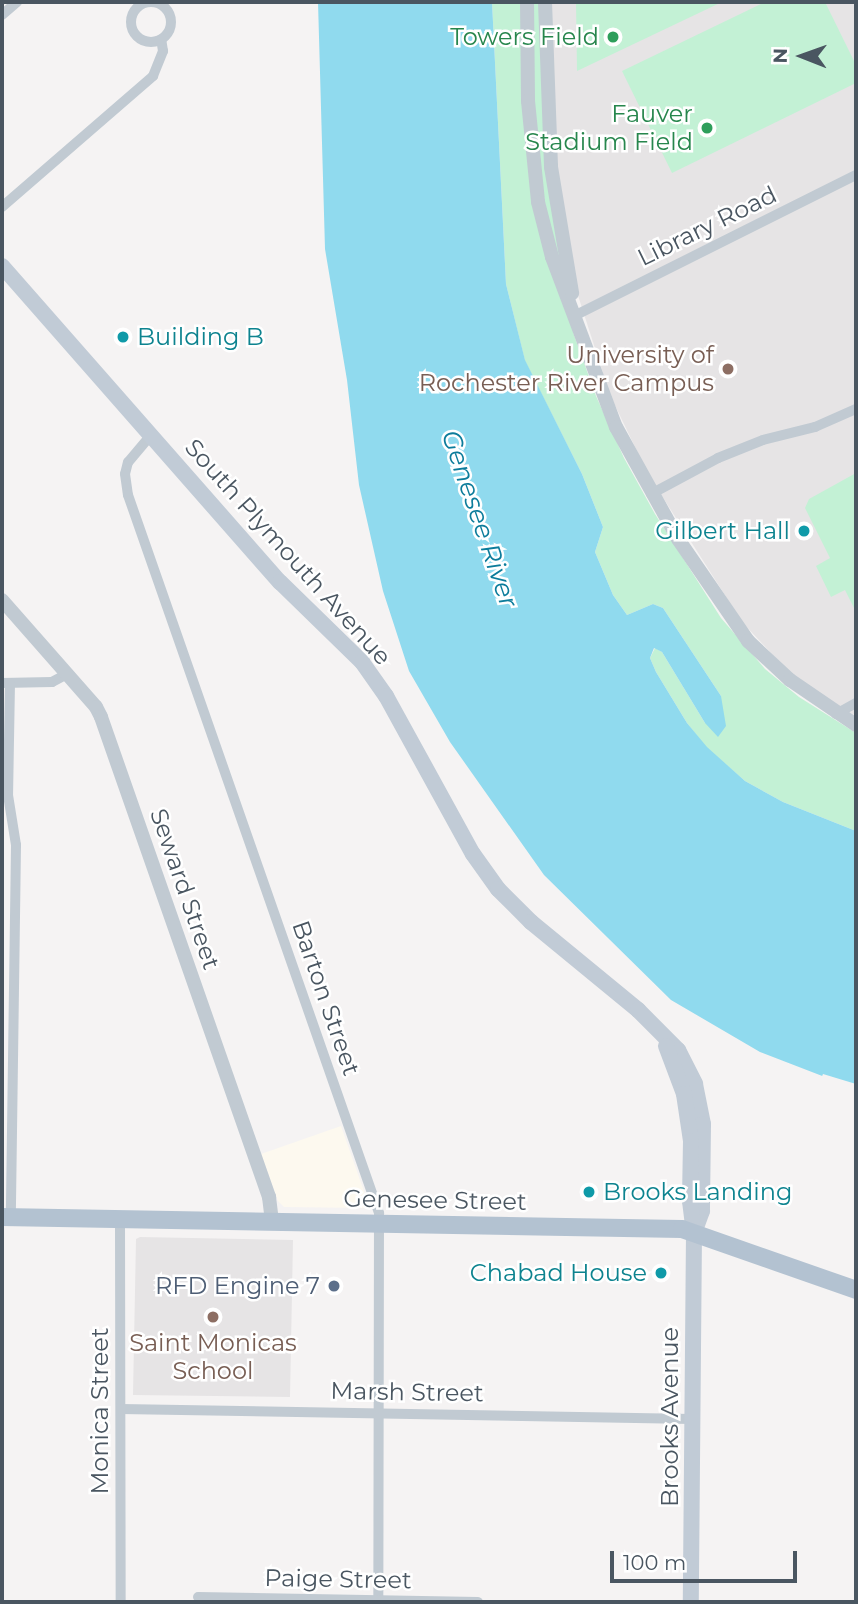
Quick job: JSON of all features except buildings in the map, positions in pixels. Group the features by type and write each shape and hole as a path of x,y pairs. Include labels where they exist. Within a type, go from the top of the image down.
{"main road":[{"name":"South Plymouth Avenue","path":"2,266 280,582 344,642 370,673 473,854 498,889 531,922 638,1010 660,1034 680,1080 689,1116 690,1201 694,1233"},
{"name":"Genesee Street","path":"6,1217 677,1229 856,1290"},
{"name":"Brooks Avenue","path":"691,1602 694,1233"}],"street":[{"path":"2,15 17,2"},
{"path":"527,2 528,101 537,193 552,257 576,315 606,403 651,494 705,582 748,641 790,680 836,714 856,725"},
{"path":"545,2 551,167 576,315"},
{"path":"2,207 153,76 163,51 161,39"},
{"name":"Library Road","path":"576,315 856,175"},
{"path":"651,494 718,458 763,440 815,427 856,409"},
{"name":"Barton Street","path":"151,435 128,462 125,474 128,495 377,1207 380,1224 379,1602"},
{"name":"Seward Street","path":"2,600 101,717 268,1195 272,1222"},
{"path":"6,1217 16,845 8,795 6,683 52,682 67,674"},
{"path":"836,714 856,703"},
{"name":"Monica Street","path":"120,1219 121,1602"},
{"name":"Marsh Street","path":"121,1409 692,1419"},
{"name":"Paige Street","path":"198,1597 478,1602"}],"shaded area":[{"name":"University of Rochester River Campus","path":"548,2 856,2 856,716 829,701 787,670 742,622 648,474 610,395 574,283 558,202"},
{"path":"341,1126 367,1200 364,1208 284,1207 278,1201 261,1154"},
{"name":"Saint Monicas School","path":"136,1239 293,1240 290,1397 133,1395"}],"green space":[{"path":"492,2 523,2 525,115 574,335 596,396 624,458 655,514 721,618 765,669 799,697 856,733 856,831 783,802 745,781 706,747 687,723 656,672 650,658 655,648 662,652 705,723 721,696 663,608 653,604 627,615 613,595 595,552 603,527 582,474 525,361 506,284"},
{"path":"531,2 541,2 563,267 552,246 534,135"},
{"name":"Towers Field","path":"576,2 722,2 577,71"},
{"name":"Fauver Stadium Field","path":"765,2 825,2 856,65 856,83 672,173 622,71"},
{"path":"856,473 856,612 845,590 831,597 816,566 830,558 805,508 809,499"}],"water":[{"name":"Genesee River","path":"318,2 492,2 506,284 525,360 582,474 603,527 595,552 613,595 627,615 653,604 663,608 721,696 726,726 718,737 705,723 662,652 654,648 650,658 656,672 687,723 707,747 745,781 783,802 856,831 856,1089 760,1052 671,1000 544,875 450,742 409,671 383,591 359,485 347,380 325,249"}],"pier":[{"path":"823,1074 856,1084 856,1092 820,1081"}],"place":[{"name":"Towers Field","path":"613,37"},
{"name":"Fauver Stadium Field","path":"707,128"},
{"name":"Building B","path":"123,337"},
{"name":"University of Rochester River Campus","path":"728,369"},
{"name":"Gilbert Hall","path":"804,531"},
{"name":"Brooks Landing","path":"589,1192"},
{"name":"Chabad House","path":"661,1273"},
{"name":"RFD Engine 7","path":"334,1286"},
{"name":"Saint Monicas School","path":"213,1317"}]}
